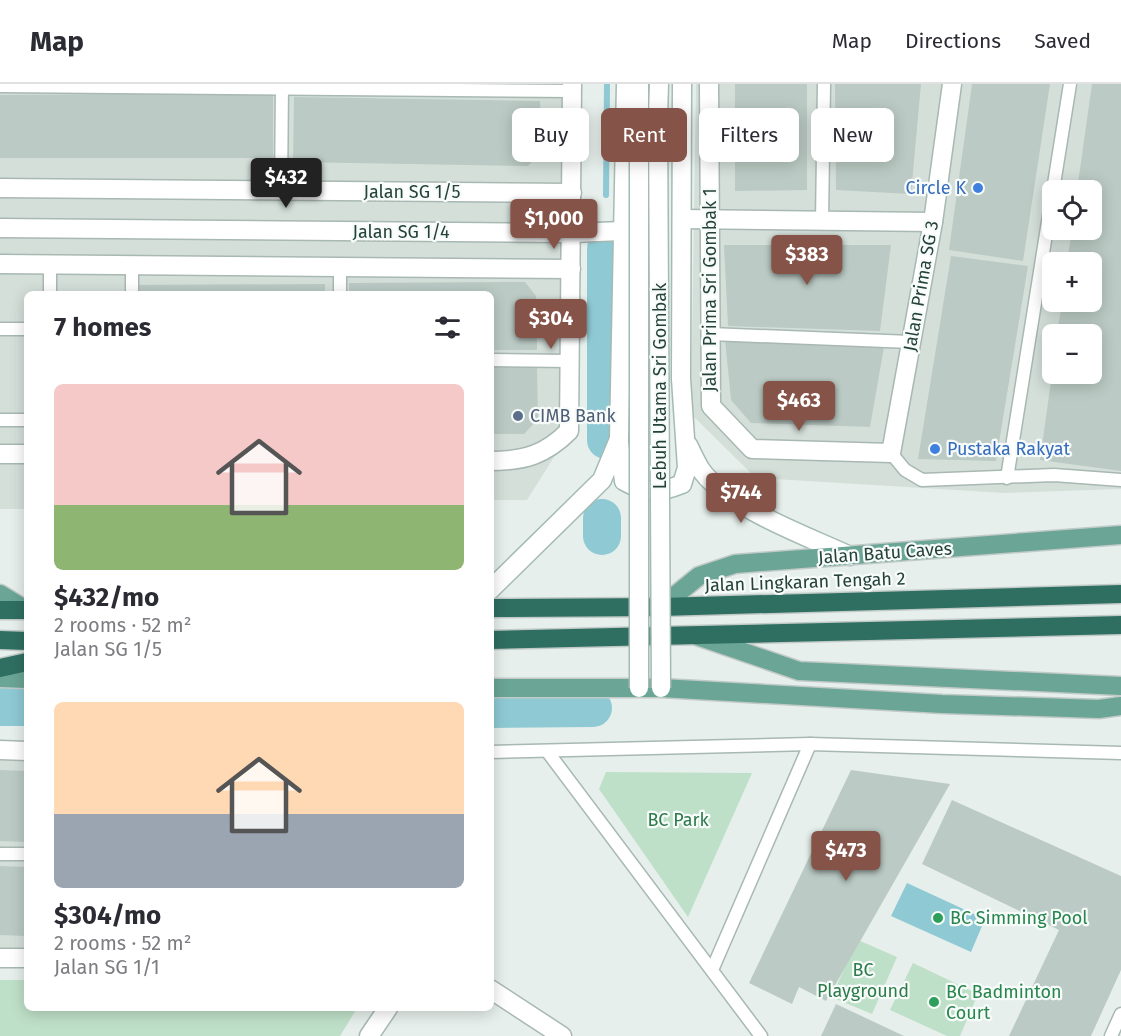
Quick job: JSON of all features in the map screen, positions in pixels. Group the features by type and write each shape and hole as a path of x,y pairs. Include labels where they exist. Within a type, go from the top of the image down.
{"highway":[{"name":"Jalan Lingkaran Tengah 2","path":"494,608 661,607 1121,594"},
{"path":"0,610 24,610"},
{"path":"494,640 1121,625"},
{"path":"0,640 24,640"},
{"path":"0,668 24,663"}],"main road":[{"name":"Jalan Batu Caves","path":"661,607 699,576 735,564 1121,535"},
{"path":"0,594 24,608"},
{"path":"695,636 799,671 1121,686"},
{"path":"0,678 24,680"},
{"path":"494,688 662,688 942,704 1099,709 1121,706"}],"street":[{"path":"626,84 619,439 624,481 641,491 663,491 682,484 687,468 683,435"},
{"name":"Lebuh Utama Sri Gombak","path":"639,84 639,688"},
{"name":"Lebuh Utama Sri Gombak","path":"659,84 662,688"},
{"name":"Lebuh Utama Sri Gombak","path":"682,84 681,371 683,435 702,471 718,486 763,516 849,556"},
{"name":"Jalan Prima Sri Gombak 1","path":"709,84 711,406 752,449 891,453"},
{"name":"Jalan Prima SG 3","path":"891,453 933,222 952,84"},
{"path":"494,461 532,458 555,446 569,431 572,87"},
{"name":"Jalan SG 1/5","path":"0,188 572,193"},
{"path":"683,219 933,222"},
{"name":"Jalan SG 1/4","path":"0,228 572,233 622,231"},
{"name":"Jalan SG 1/4","path":"0,264 571,269"},
{"path":"494,586 602,480 619,439"},
{"path":"0,454 24,454"},
{"path":"0,750 24,751"},
{"path":"0,958 24,958"},
{"path":"494,992 562,1036"},
{"path":"369,1036 386,1011"}],"lane":[{"path":"822,221 824,84"},
{"path":"1007,478 1070,84"},
{"path":"0,86 572,87"},
{"path":"281,191 282,86"},
{"path":"50,265 50,291"},
{"path":"132,265 132,291"},
{"path":"340,267 340,291"},
{"path":"0,329 24,329"},
{"path":"710,334 911,342"},
{"path":"494,360 569,361"},
{"path":"0,420 24,420"},
{"path":"891,453 905,470 922,480 1054,475 1121,480"},
{"path":"712,970 810,744"},
{"path":"494,752 810,744 1121,753"},
{"path":"547,750 760,1036"},
{"path":"0,854 24,854"},
{"path":"1111,1036 1121,1014"}],"shaded area":[{"path":"0,84 568,84 568,108 512,108 512,162 568,162 566,438 527,500 494,500 494,291 24,291 24,509 0,509"},
{"path":"696,84 1121,84 1121,489 1005,493 756,478 691,414"},
{"path":"0,756 24,756 24,951 0,950"}],"green space":[{"name":"BC Park","path":"606,772 752,773 688,917 599,789"},
{"name":"BC Playground","path":"858,940 897,957 872,1014 831,997"},
{"name":"BC Badminton Court","path":"913,963 978,994 960,1036 947,1036 890,1010"},
{"path":"0,980 24,980 24,1011 355,1011 340,1036 0,1036"}],"water":[{"name":"BC Simming Pool","path":"907,883 985,919 971,952 891,916"}],"building":[{"path":"735,84 807,84 807,190 735,191 735,162 799,162 799,108 735,108"},
{"path":"835,84 921,84 911,194 836,190 836,162 894,162 894,108 835,108"},
{"path":"972,84 1050,84 1023,261 949,250"},
{"path":"1092,84 1121,84 1121,471 1040,460 1051,384 1102,384 1102,324 1059,324 1060,312 1102,312 1102,252 1069,252 1070,240 1102,240 1102,180 1078,180"},
{"path":"273,93 273,158 0,158 0,95"},
{"path":"294,97 540,101 540,108 512,108 512,162 532,162 528,166 293,162"},
{"path":"724,245 891,245 880,331 728,326"},
{"path":"951,256 1028,266 996,461 918,459"},
{"path":"525,282 536,296 537,350 494,350 494,291 349,291 349,283"},
{"path":"325,284 325,291 136,291 136,285"},
{"path":"725,340 884,347 870,427 751,423 731,400"},
{"path":"494,365 537,365 538,419 524,434 494,434"},
{"path":"0,770 24,771 24,842 0,841"},
{"path":"851,770 950,784 826,1001 799,987 792,1004 749,983"},
{"path":"952,800 1121,876 1121,970 1091,1036 1009,1036 1059,930 922,864"},
{"path":"0,866 24,867 24,936 0,935"},
{"path":"836,1004 904,1036 821,1036"}],"waterway":[{"path":"606,195 607,84"},
{"path":"606,249 606,440"},
{"path":"602,518 602,536"},
{"path":"0,707 24,707"},
{"path":"494,709 593,708"}],"place":[{"name":"Circle K","path":"978,188"},
{"name":"CIMB Bank","path":"518,416"},
{"name":"Pustaka Rakyat","path":"935,449"},
{"name":"BC Simming Pool","path":"938,918"},
{"name":"BC Badminton Court","path":"934,1002"}]}
